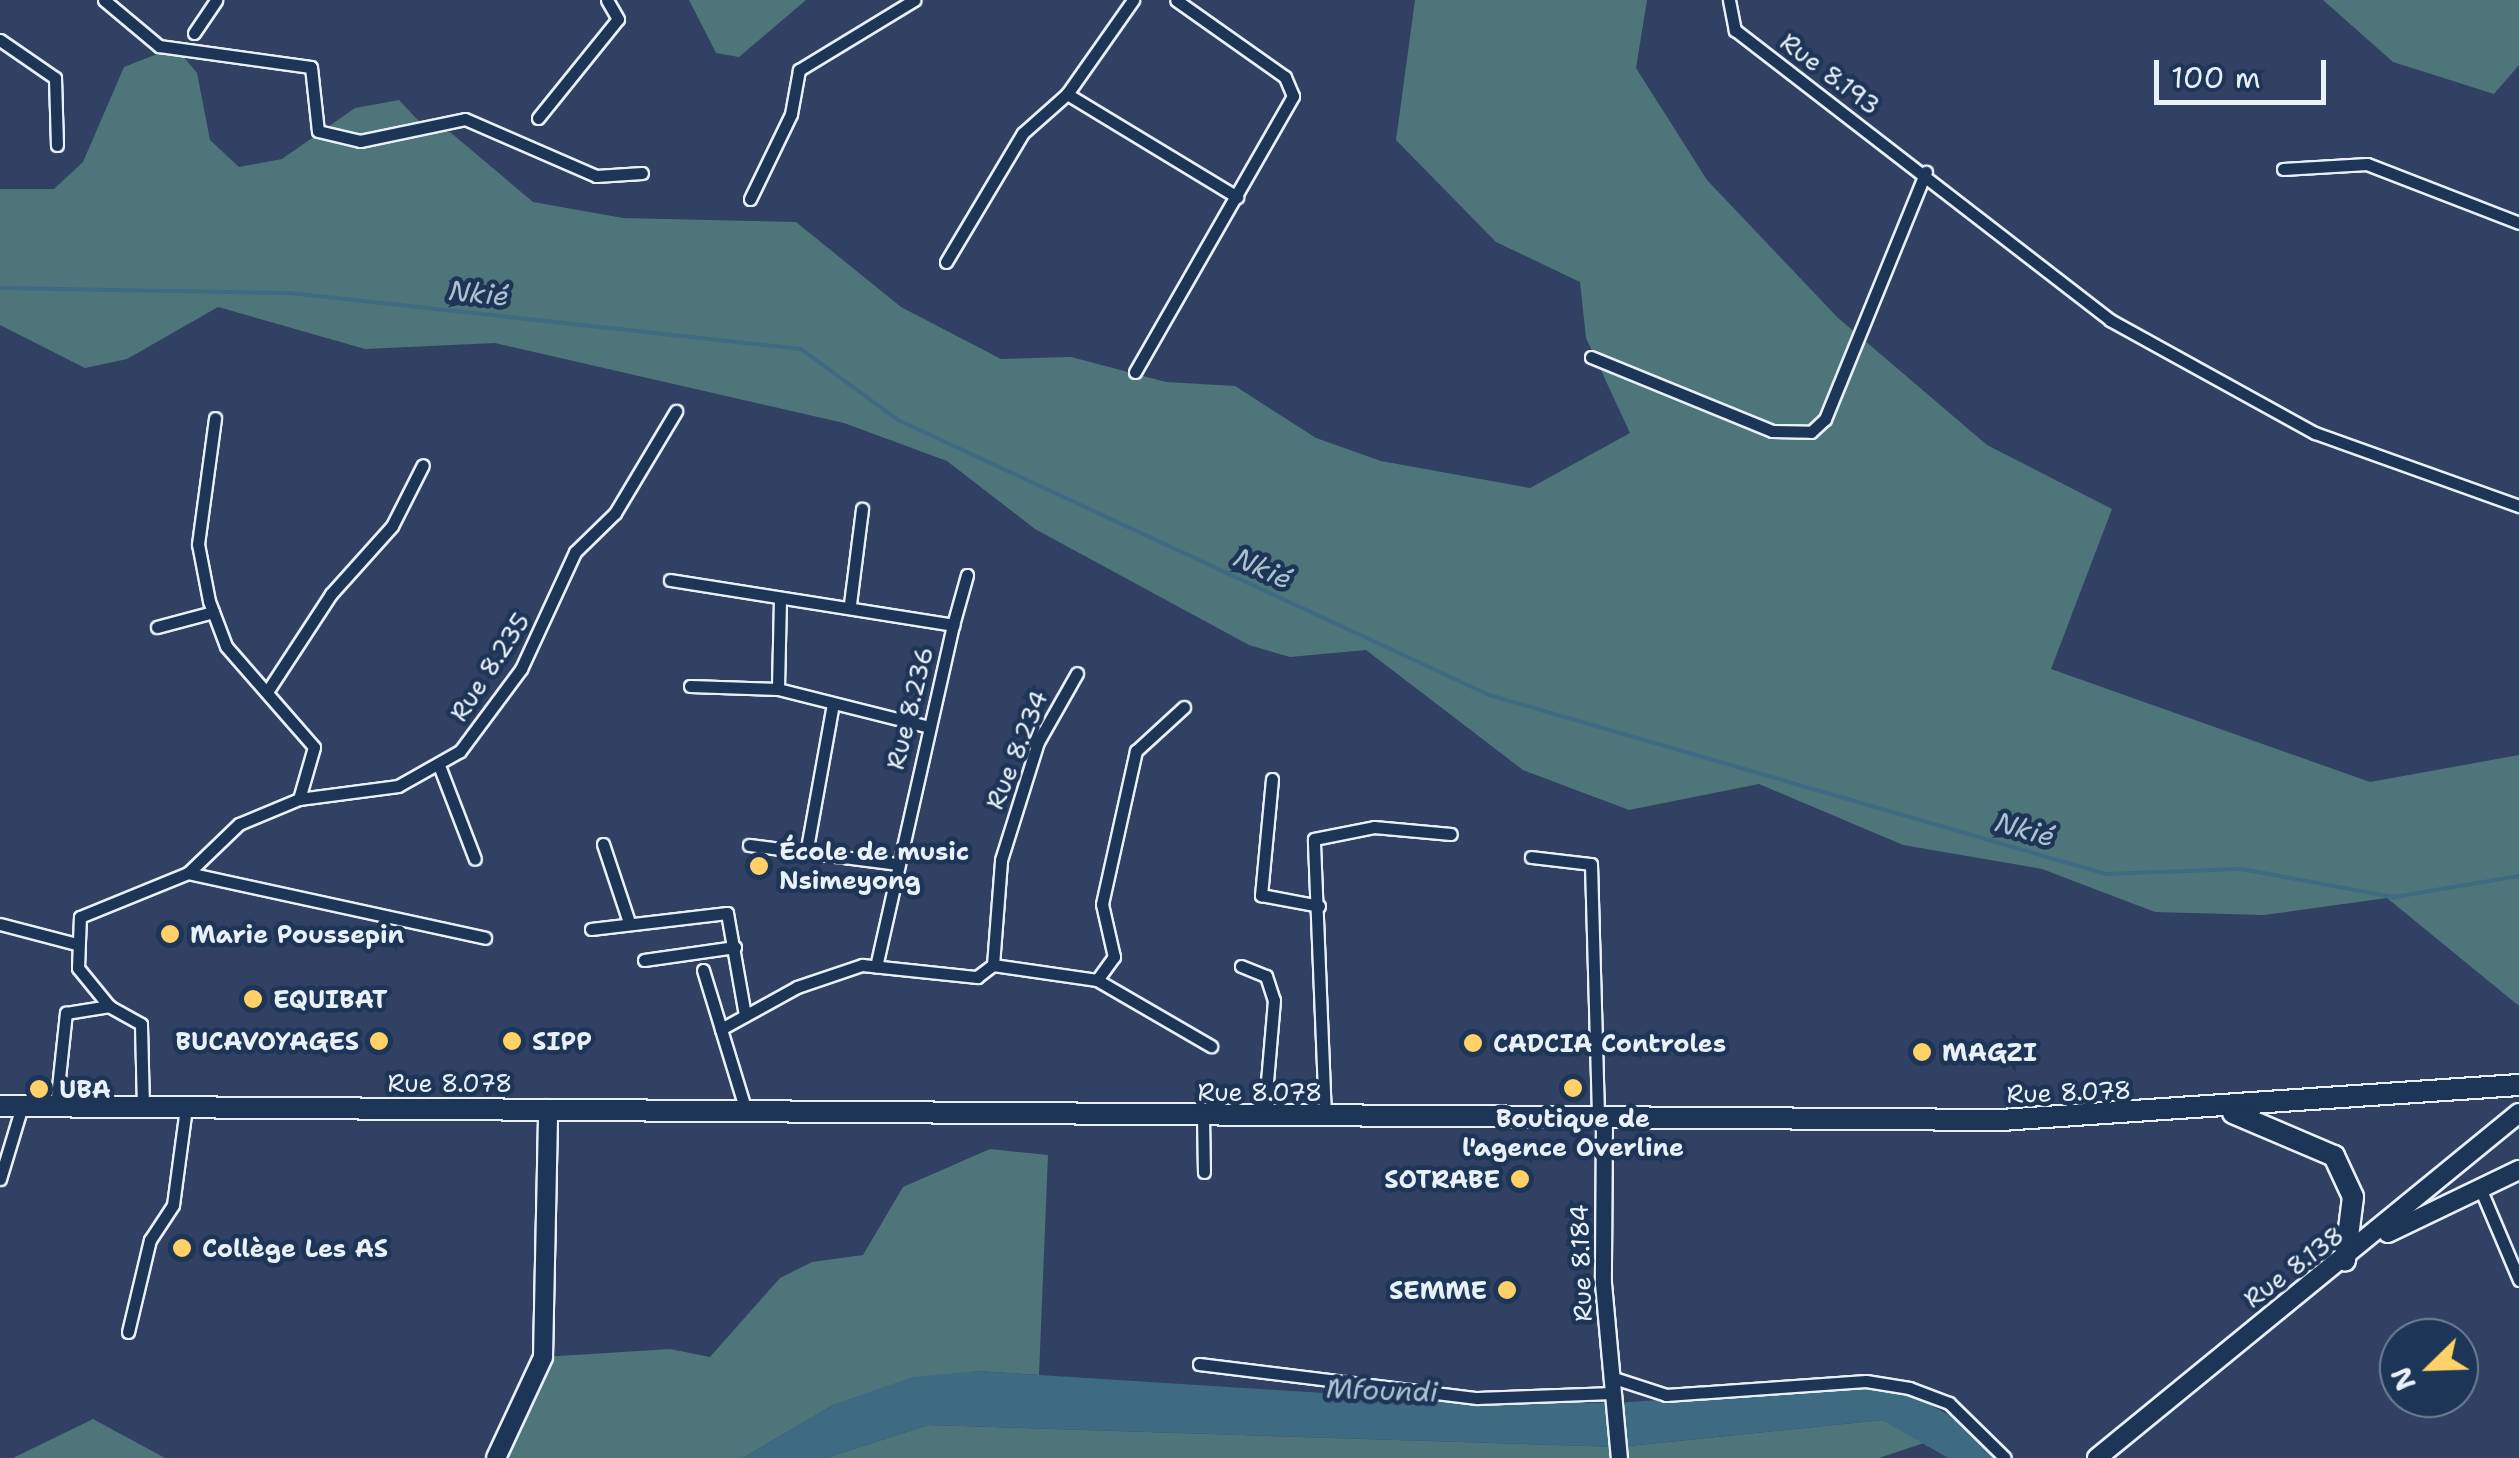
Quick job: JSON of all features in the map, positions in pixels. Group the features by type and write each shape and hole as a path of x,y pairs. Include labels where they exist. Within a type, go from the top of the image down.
{"highway":[{"name":"Rue 8.078","path":"0,1106 1601,1120 2222,1109 2519,1084"},
{"path":"2222,1109 2334,1156 2353,1197 2345,1260"}],"main road":[{"path":"496,1458 543,1357 548,1108"},
{"name":"Rue 8.138","path":"2098,1458 2365,1244 2513,1118"},
{"path":"2365,1244 2519,1170"}],"street":[{"path":"104,0 159,46 311,67 318,131 360,141 465,119 596,176 642,173"},
{"path":"194,33 216,0"},
{"path":"538,118 618,19 607,0"},
{"path":"750,200 791,114 798,70 914,0"},
{"path":"946,262 1024,133 1067,94 1132,0"},
{"path":"1134,372 1236,197 1291,86 1176,0"},
{"name":"Rue 8.193","path":"1729,0 1734,30 2158,348 2385,465 2519,506"},
{"path":"0,40 55,78 57,145"},
{"path":"1067,94 1236,197"},
{"path":"2284,170 2367,164 2519,223"},
{"path":"1590,357 1772,431 1811,432 1825,419 1926,172"},
{"name":"Rue 8.235","path":"188,873 239,824 299,799 398,786 440,768 520,669 575,552 615,513 676,412"},
{"path":"215,418 198,544 213,612 226,646 313,738 299,799"},
{"path":"268,692 331,594 392,526 423,465"},
{"path":"850,604 862,509"},
{"path":"953,626 967,574"},
{"name":"Rue 8.236","path":"670,580 780,599 850,604 953,626 925,726 876,966"},
{"path":"778,689 780,599"},
{"path":"157,627 213,612"},
{"name":"Rue 8.234","path":"993,966 1000,860 1038,742 1077,673"},
{"path":"690,686 778,689 925,726"},
{"path":"807,848 833,704"},
{"path":"1097,980 1114,958 1102,904 1136,750 1184,707"},
{"path":"440,768 475,859"},
{"path":"1272,779 1261,895 1319,906"},
{"path":"1325,1117 1314,839 1374,827 1451,834"},
{"path":"603,844 628,920"},
{"path":"750,845 807,848 897,864"},
{"path":"1531,858 1591,864 1601,1120"},
{"path":"143,1108 141,1024 109,1006 78,968 76,944 89,906 188,873 485,938"},
{"path":"591,929 628,920 722,911 735,947 745,1015"},
{"path":"0,924 76,944"},
{"path":"644,960 735,947"},
{"path":"721,1029 830,974 876,966 977,976 993,966 1097,980 1211,1046"},
{"path":"1241,966 1266,976 1274,1000 1264,1116"},
{"path":"703,970 746,1111"},
{"path":"56,1106 66,1014 109,1006"},
{"path":"0,1178 22,1106"},
{"path":"128,1332 150,1240 174,1204 186,1108"},
{"path":"1203,1116 1204,1172"},
{"name":"Rue 8.184","path":"1601,1120 1619,1452"},
{"path":"2480,1188 2519,1280"},
{"path":"1198,1364 1477,1398 1614,1391 1666,1395 1866,1381 1909,1388 1948,1404 2005,1458"}],"green space":[{"path":"689,0 806,0 739,57 716,53"},
{"path":"1415,0 1647,0 1636,68 1707,180 1837,317 1987,445 2112,509 2051,669 2370,782 2519,755 2519,1006 2387,898 2264,915 2155,912 2042,869 1903,845 1759,784 1629,810 1523,770 1366,650 1290,657 1249,645 1035,529 947,461 844,423 495,343 365,349 218,307 127,359 85,368 0,325 0,189 54,189 83,162 124,67 162,52 183,56 197,73 210,140 239,167 282,159 355,108 399,100 429,132 450,132 533,202 623,218 796,222 901,307 1001,359 1071,357 1166,382 1235,386 1316,438 1381,461 1530,488 1630,433 1586,338 1580,282 1496,242 1396,140"},
{"path":"2323,0 2519,0 2519,65 2494,94 2393,62"},
{"path":"990,1149 1048,1155 1039,1375 977,1371 835,1404 743,1458 496,1458 543,1357 670,1349 710,1357 780,1278 812,1262 863,1255 903,1187"},
{"path":"93,1419 165,1458 13,1458"},
{"path":"1882,1420 1927,1442 1879,1458 826,1458 928,1425 1619,1447"}],"water":[{"path":"977,1371 1449,1401 1615,1403 1859,1386 1912,1395 1960,1421 1993,1458 1948,1458 1882,1420 1619,1447 928,1425 826,1458 743,1458 835,1404 913,1377"}],"waterway":[{"name":"Nkié","path":"0,288 290,293 801,349 898,420 1489,695 2106,874 2241,869 2394,897 2519,876"}],"place":[{"name":"École de music Nsimeyong","path":"759,866"},
{"name":"Marie Poussepin","path":"170,934"},
{"name":"EQUIBAT","path":"253,999"},
{"name":"BUCAVOYAGES","path":"379,1041"},
{"name":"SIPP","path":"512,1041"},
{"name":"CADCIA Controles","path":"1473,1043"},
{"name":"MAGZI","path":"1922,1052"},
{"name":"Boutique de l'agence Overline","path":"1573,1088"},
{"name":"UBA","path":"39,1089"},
{"name":"SOTRABE","path":"1520,1179"},
{"name":"Collège Les AS","path":"182,1248"},
{"name":"SEMME","path":"1507,1290"}],"water label":[{"name":"Mfoundi","path":"1382,1390"}]}
